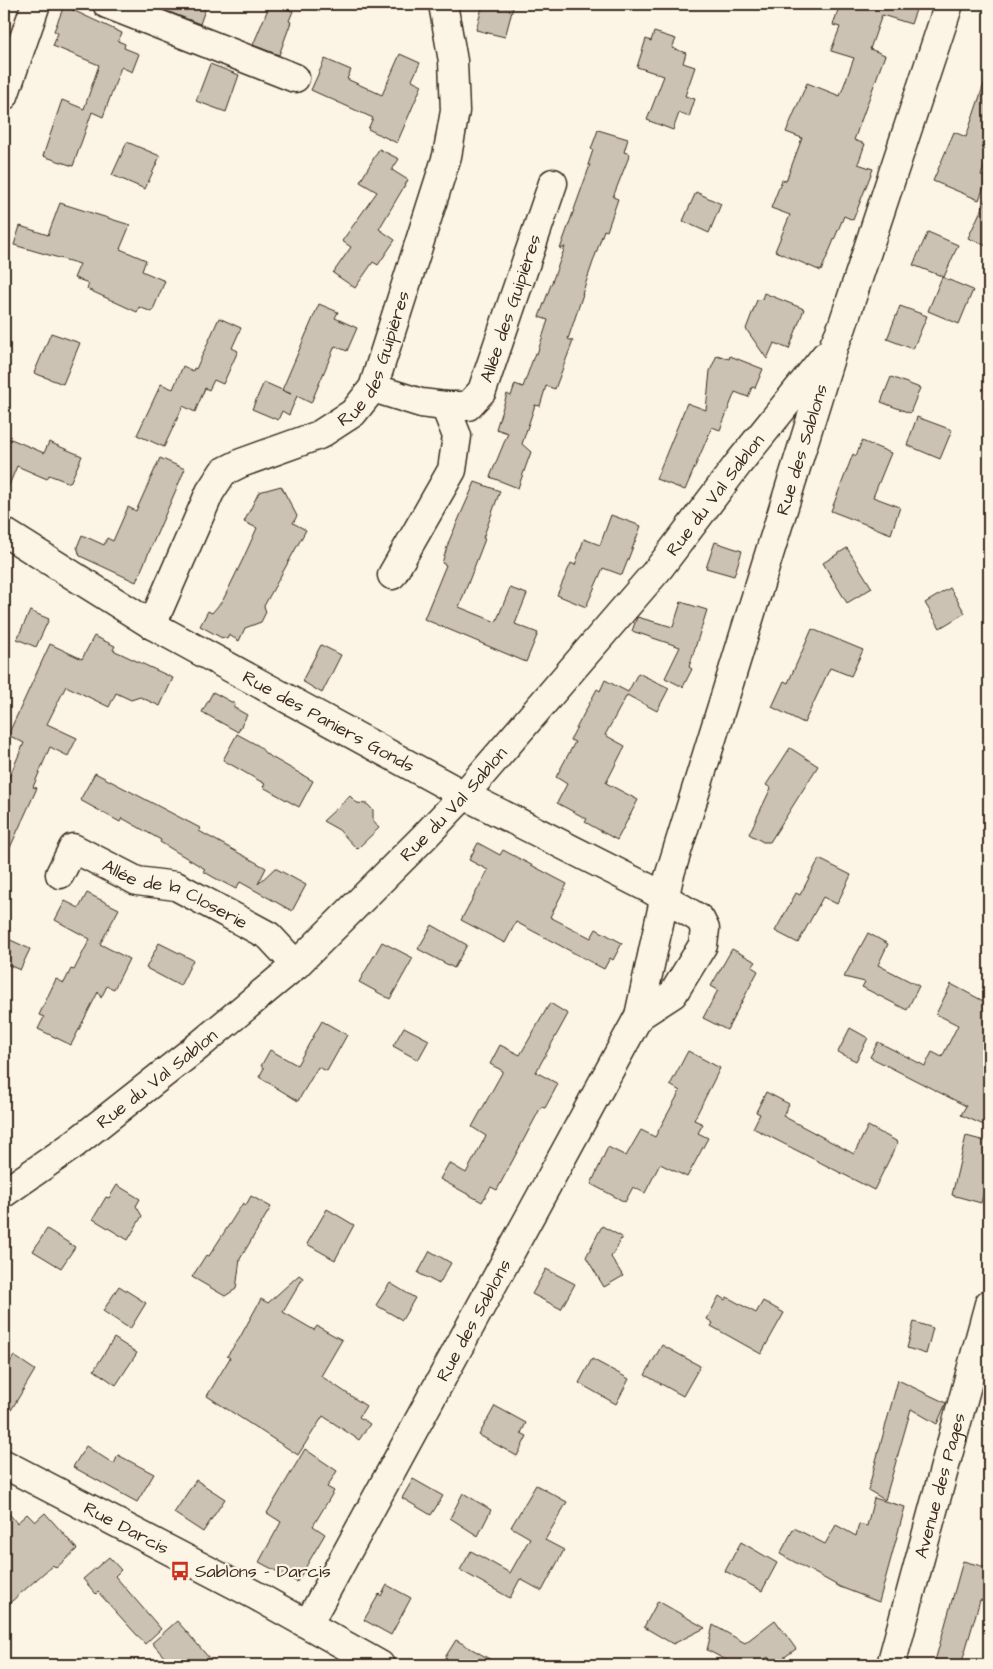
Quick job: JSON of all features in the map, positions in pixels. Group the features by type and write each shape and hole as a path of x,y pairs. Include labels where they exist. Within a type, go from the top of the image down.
{"street":[{"path":"4,96 36,4"},
{"path":"107,4 295,78"},
{"name":"Rue des Guipières","path":"152,625 210,492 223,472 241,463 319,435 353,413 373,388 447,156 456,111 453,61 443,4"},
{"name":"Rue des Sablons","path":"308,1624 638,1016 664,896 834,345 842,328 949,4"},
{"name":"Allée des Guipières","path":"373,388 421,403 445,406 468,406 482,391 553,184"},
{"name":"Rue du Val Sablon","path":"4,1193 73,1145 196,1048 296,964 425,836 464,795 660,567 738,464 834,345"},
{"path":"392,576 452,470 457,436 445,406"},
{"name":"Rue des Paniers Gonds","path":"4,532 152,625 464,795 664,896"},
{"name":"Allée de la Closerie","path":"60,874 73,848 137,882 176,886 269,936 296,964"},
{"name":"Rue des Sablons","path":"638,1016 673,994 703,945 705,929 700,919 664,896"},
{"name":"Avenue des Pages","path":"891,1665 985,1330 989,1304"},
{"name":"Rue Darcis","path":"4,1464 308,1624 380,1665"}],"building":[{"path":"149,4 207,4 200,24"},
{"path":"270,4 293,11 279,55 253,45"},
{"path":"483,4 514,4 505,37 476,30"},
{"path":"840,4 860,6 860,4 918,4 911,24 882,15 870,49 885,55 854,140 865,144 858,164 873,169 853,220 844,216 821,271 775,251 790,215 771,208 782,180 786,181 802,138 786,132 807,83 840,96 854,58 831,51 840,27 833,25"},
{"path":"64,6 122,33 118,41 125,44 124,48 139,54 132,72 121,67 103,117 92,112 73,166 43,156 62,100 84,109 99,65 53,46 58,33 54,31"},
{"path":"654,32 676,39 672,48 686,53 683,63 695,67 685,96 695,99 689,117 679,113 673,130 647,120 664,76 637,67 646,39 651,41"},
{"path":"400,54 420,63 412,80 422,85 397,143 368,129 373,118 311,90 325,59 351,70 347,79 382,95"},
{"path":"210,64 239,75 226,112 196,101"},
{"path":"986,78 989,79 989,155 981,175 987,178 979,200 933,181 954,132 966,137"},
{"path":"598,130 628,139 624,152 630,154 613,197 618,199 607,231 604,230 582,294 568,339 573,341 555,389 546,386 540,406 535,405 522,444 531,452 518,488 490,477 508,433 496,429 507,394 511,396 515,384 523,387 535,353 537,354 548,320 539,317 565,247 560,249 590,165 588,165 593,150 591,149"},
{"path":"127,142 160,156 145,189 112,175"},
{"path":"379,149 399,159 392,170 408,180 379,229 395,240 378,265 373,262 355,288 333,273 351,247 342,241 377,192 360,182"},
{"path":"696,192 721,204 709,233 683,221"},
{"path":"989,193 989,247 968,238"},
{"path":"60,203 130,225 120,249 146,260 142,271 165,281 152,312 139,307 137,312 87,289 89,283 74,278 80,264 14,245 20,226 48,235"},
{"path":"928,232 958,245 944,277 913,265"},
{"path":"942,277 973,290 959,324 928,311"},
{"path":"764,293 804,309 789,349 774,343 767,359 746,329 757,300 762,299"},
{"path":"319,304 338,312 335,318 357,328 347,351 335,346 311,403 297,396 289,415 282,411 278,420 252,409 264,382 282,390"},
{"path":"900,306 927,316 913,349 887,339"},
{"path":"219,318 241,328 232,348 238,351 223,384 214,380 209,390 205,388 195,412 183,406 164,447 137,435 161,384 173,389 183,366 193,371 194,368 196,369"},
{"path":"51,333 80,343 63,384 34,373"},
{"path":"717,355 729,359 730,356 763,369 755,388 752,387 748,397 735,392 720,430 712,427 685,490 656,479 687,403 706,410 710,371"},
{"path":"891,377 920,388 910,413 881,402"},
{"path":"917,417 952,430 940,459 907,445"},
{"path":"4,436 44,453 49,442 82,456 70,483 49,475 47,479 17,466 4,497"},
{"path":"862,441 891,453 873,497 900,507 891,534 831,511 853,454 856,456"},
{"path":"160,458 185,469 136,582 80,556 77,547 82,535 104,545 107,538 113,541 128,507 136,511"},
{"path":"475,482 500,491 483,538 485,539 459,607 496,622 510,588 527,594 515,624 538,633 526,662 424,619 446,565 442,563 449,541"},
{"path":"281,486 297,516 293,523 306,530 264,606 266,612 261,622 245,628 239,641 229,635 227,639 222,638 200,626 208,611 212,613 223,600 257,528 244,522 259,492"},
{"path":"611,515 641,526 622,575 603,568 586,607 557,595 571,563 575,565 584,539 600,545"},
{"path":"715,542 742,551 734,576 706,568"},
{"path":"847,548 872,588 847,603 823,563"},
{"path":"950,588 965,613 940,628 925,603"},
{"path":"681,602 707,610 689,667 692,669 683,687 665,678 680,647 632,631 637,617 673,627"},
{"path":"30,611 49,619 36,647 17,639"},
{"path":"812,629 863,650 851,676 830,668 804,723 772,707 784,681 788,683"},
{"path":"94,636 115,646 113,650 173,678 160,706 140,697 131,700 116,693 109,707 66,686 47,724 77,738 68,756 50,747 33,787 37,788 4,861 4,789 24,743 8,735 50,644 82,659"},
{"path":"321,645 341,655 322,693 302,681"},
{"path":"638,673 669,688 657,711 627,695 605,735 625,746 606,783 638,800 617,840 585,822 587,819 557,803 567,784 556,777 575,742 570,740 597,689 600,691 605,680 628,692"},
{"path":"213,692 235,704 233,707 247,715 238,732 202,712"},
{"path":"237,734 259,746 266,754 313,781 299,807 263,787 265,784 223,760"},
{"path":"790,748 818,766 770,842 763,842 749,834 771,788 766,785"},
{"path":"95,773 200,828 199,831 266,868 258,884 275,868 306,885 292,911 240,882 236,889 213,877 203,871 205,869 160,842 161,840 122,818 120,822 80,800"},
{"path":"350,796 357,803 367,804 373,810 373,821 379,828 357,849 339,830 323,821"},
{"path":"478,843 500,855 503,850 567,884 550,917 591,938 596,929 622,943 613,960 610,958 604,969 516,922 505,943 461,920 488,870 469,860"},
{"path":"819,859 851,875 837,904 823,897 798,943 775,931 796,893 800,895"},
{"path":"87,893 119,909 100,944 129,959 114,989 107,986 101,998 98,992 71,1045 38,1029 44,1017 39,1015 56,979 64,983 71,969 74,970 90,939 55,920 65,901 79,908"},
{"path":"432,925 467,945 454,968 418,949"},
{"path":"868,933 888,944 878,965 919,986 907,1010 862,987 865,982 844,977"},
{"path":"4,937 30,949 20,970 4,963"},
{"path":"382,942 413,958 390,999 359,982"},
{"path":"159,943 193,960 180,986 146,968"},
{"path":"732,949 756,962 752,967 758,971 727,1030 703,1018 718,990 711,986"},
{"path":"951,984 989,1004 989,1114 986,1126 961,1115 966,1106 870,1057 878,1042 925,1066 932,1052 942,1057 958,1025 936,1014"},
{"path":"550,1003 568,1014 536,1072 558,1084 545,1108 541,1107 497,1190 491,1187 482,1202 440,1179 449,1163 466,1173 486,1136 472,1127 503,1071 490,1064 500,1045 520,1055"},
{"path":"322,1021 347,1035 327,1071 318,1067 298,1101 259,1077 264,1068 261,1066 270,1050 297,1065"},
{"path":"404,1027 429,1040 418,1060 393,1046"},
{"path":"850,1028 868,1038 856,1061 838,1052"},
{"path":"688,1051 720,1068 694,1120 703,1124 698,1133 708,1138 687,1177 660,1164 645,1193 633,1187 625,1202 591,1184 608,1147 626,1156 641,1130 655,1137 680,1091 670,1085"},
{"path":"766,1092 789,1104 783,1116 854,1154 868,1126 898,1142 874,1190 753,1128 760,1114 756,1112"},
{"path":"966,1136 989,1142 984,1158 989,1160 989,1172 981,1203 952,1195"},
{"path":"117,1185 140,1199 136,1206 142,1216 128,1240 93,1219 106,1197 109,1198"},
{"path":"251,1196 271,1207 240,1259 236,1289 225,1296 192,1277 206,1255 209,1256 243,1203 246,1205"},
{"path":"327,1209 354,1225 335,1260 307,1244"},
{"path":"602,1226 622,1237 611,1257 623,1276 604,1287 586,1257"},
{"path":"47,1229 75,1247 61,1268 33,1251"},
{"path":"430,1251 451,1263 439,1284 418,1273"},
{"path":"546,1269 575,1284 561,1309 532,1294"},
{"path":"299,1275 303,1278 283,1312 314,1330 317,1326 342,1340 321,1376 366,1406 359,1417 370,1424 359,1440 323,1416 298,1455 207,1396 230,1358 227,1356 239,1339 261,1299 268,1303"},
{"path":"390,1283 415,1298 402,1320 376,1305"},
{"path":"119,1286 146,1303 130,1329 103,1311"},
{"path":"719,1296 725,1300 727,1297 756,1313 763,1301 784,1313 761,1354 711,1326 713,1323 707,1319"},
{"path":"914,1322 933,1328 926,1354 907,1348"},
{"path":"114,1338 137,1353 116,1385 94,1370"},
{"path":"662,1345 700,1366 683,1396 645,1375"},
{"path":"14,1356 35,1370 4,1422 4,1372"},
{"path":"592,1359 629,1379 616,1404 579,1383"},
{"path":"898,1380 946,1403 937,1424 911,1409 885,1500 868,1490"},
{"path":"495,1406 526,1423 521,1433 527,1436 517,1456 479,1435"},
{"path":"86,1446 114,1464 118,1455 154,1474 137,1502 73,1467"},
{"path":"305,1449 337,1471 327,1487 334,1491 313,1526 325,1534 297,1582 259,1562 281,1522 267,1513"},
{"path":"413,1479 443,1496 431,1515 402,1498"},
{"path":"196,1480 225,1499 203,1532 174,1513"},
{"path":"536,1485 567,1502 545,1540 564,1550 542,1591 520,1579 510,1598 460,1570 471,1551 510,1573 530,1538 511,1527"},
{"path":"463,1493 491,1510 478,1536 450,1518"},
{"path":"874,1498 905,1507 879,1602 840,1587 780,1554 794,1528 825,1544 836,1525 856,1536 859,1524 867,1526"},
{"path":"4,1508 17,1523 27,1514 35,1522 45,1513 77,1549 56,1568 53,1565 4,1608"},
{"path":"741,1542 777,1563 762,1591 725,1571"},
{"path":"109,1557 121,1570 115,1576 161,1629 145,1644 98,1592 96,1594 83,1579"},
{"path":"963,1561 989,1568 989,1602 980,1600 961,1665 949,1665 935,1661"},
{"path":"387,1585 411,1598 391,1635 364,1620 379,1594 381,1596"},
{"path":"658,1601 705,1628 673,1644 644,1627"},
{"path":"775,1620 796,1649 773,1665 768,1657 757,1665 725,1665 726,1660 707,1650 713,1625 745,1643"},
{"path":"177,1621 215,1665 171,1665 152,1643"},
{"path":"456,1640 500,1665 454,1665 444,1659"}],"place":[{"name":"Sablons - Darcis","path":"180,1571"}]}
